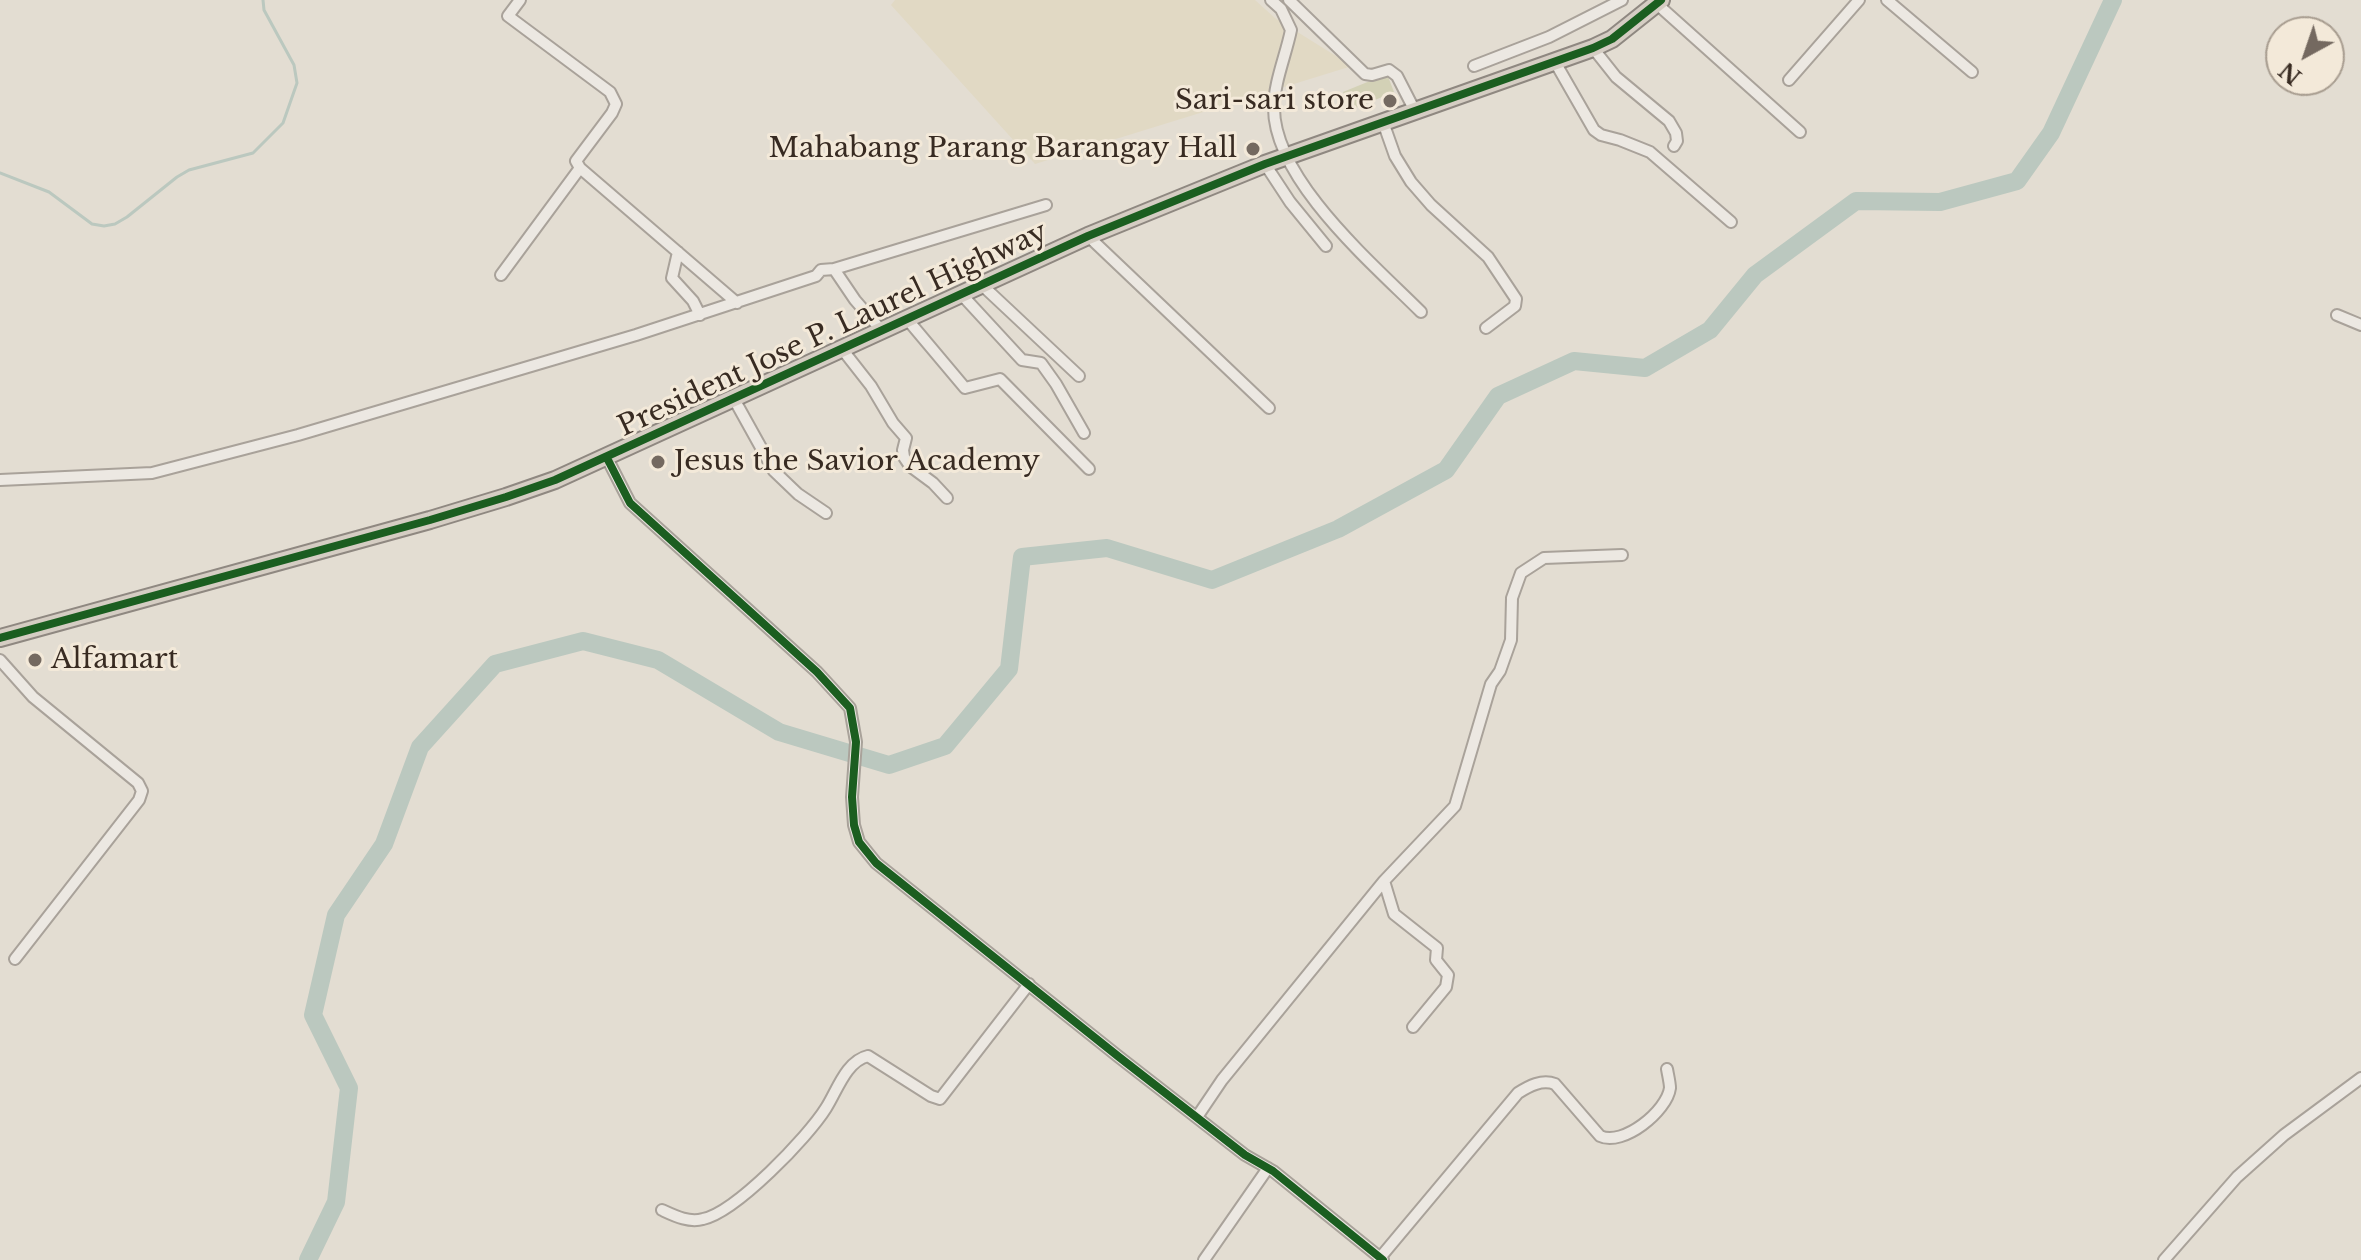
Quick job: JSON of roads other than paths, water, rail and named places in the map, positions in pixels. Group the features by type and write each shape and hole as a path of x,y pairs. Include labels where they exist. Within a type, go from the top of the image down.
{"highway":[{"name":"President Jose P. Laurel Highway","path":"0,638 506,497 555,480 1088,236 1265,164 1593,48 1612,39 1659,2"}],"street":[{"path":"520,0 508,16 610,92 616,104 576,161 580,168 737,303"},
{"path":"1271,0 1281,9 1291,30 1274,94 1274,112 1280,140 1298,178 1336,225 1421,312"},
{"path":"1289,0 1365,74 1389,70 1397,76 1415,111"},
{"path":"1474,66 1549,37 1622,0"},
{"path":"1789,80 1859,0"},
{"path":"1887,0 1972,72"},
{"path":"1659,2 1800,132"},
{"path":"1593,48 1616,77 1669,121 1676,133 1674,146"},
{"path":"1555,62 1594,130 1650,152 1731,222"},
{"path":"1383,122 1395,156 1411,182 1431,205 1488,257 1516,299 1515,306 1486,328"},
{"path":"1265,164 1290,202 1326,246"},
{"path":"501,275 580,168"},
{"path":"0,480 152,473 298,435 700,315 816,276 821,270 834,269 1046,205"},
{"path":"1088,236 1269,408"},
{"path":"678,252 672,278 693,301 700,315"},
{"path":"834,269 882,331"},
{"path":"983,286 1079,376"},
{"path":"962,295 1022,360 1041,363 1084,433"},
{"path":"2337,315 2361,325"},
{"path":"907,319 965,388 1000,379 1089,469"},
{"path":"842,349 906,438 904,457 910,466 947,498"},
{"path":"734,399 774,471 798,494 826,513"},
{"path":"607,458 630,503 842,697 850,708 856,742 852,797 854,825 859,842 876,863 1381,1259 1518,1093 1537,1084 1555,1084 1600,1136 1606,1139 1624,1137 1642,1126 1668,1095 1667,1069"},
{"path":"1197,1117 1222,1080 1384,881 1455,806 1491,684 1500,671 1511,640 1512,598 1521,573 1544,558 1622,555"},
{"path":"0,660 33,697 138,783 142,791 139,800 15,959"},
{"path":"1384,881 1394,914 1437,948 1436,960 1448,975 1446,987 1413,1027"},
{"path":"662,1210 679,1218 701,1220 722,1213 778,1163 826,1109 839,1082 862,1057 868,1056 940,1099 1029,984"},
{"path":"2164,1260 2237,1177 2284,1135 2361,1078"},
{"path":"1204,1260 1268,1168"}],"waterway":[{"path":"0,173 49,192 92,224 104,226 127,217 189,170 253,153 283,123 297,83 294,65 264,10 263,0"},
{"path":"308,1260 336,1202 349,1088 313,1015 336,915 384,844 420,747 495,664 583,641 658,660 779,732 889,765 945,746 1009,669 1022,557 1107,548 1212,580 1338,529 1446,470 1498,396 1574,361 1645,368 1710,330 1755,275 1856,201 1940,202 2017,181 2051,133 2113,0"}],"place":[{"name":"Sari-sari store","path":"1390,101"},
{"name":"Mahabang Parang Barangay Hall","path":"1253,149"},
{"name":"Jesus the Savior Academy","path":"658,462"},
{"name":"Alfamart","path":"35,660"}]}
